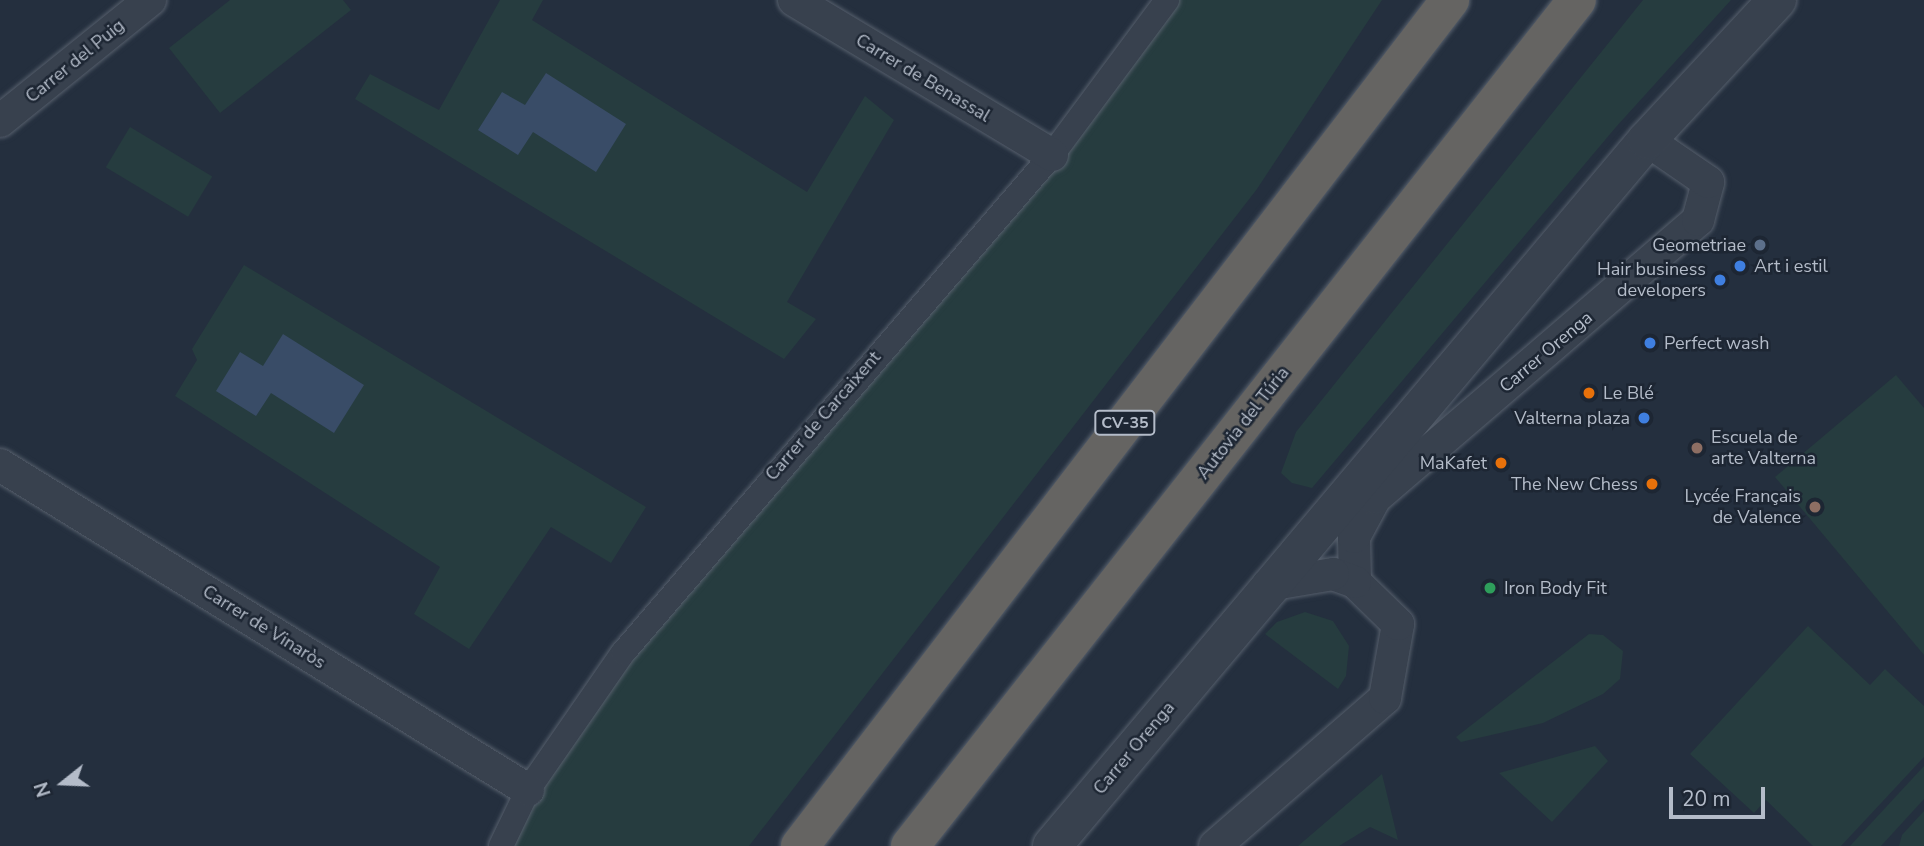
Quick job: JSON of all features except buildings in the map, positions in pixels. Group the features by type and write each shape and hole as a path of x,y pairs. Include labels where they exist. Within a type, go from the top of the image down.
{"highway":[{"name":"CV-35","path":"800,846 1450,0"},
{"name":"Autovia del Túria","path":"910,846 1577,0"}],"street":[{"name":"Carrer del Puig","path":"0,121 150,0"},
{"name":"Carrer de Benassal","path":"794,0 1052,155"},
{"name":"Carrer de Carcaixent","path":"501,846 528,790 623,653 1052,155 1167,0"},
{"name":"Carrer Orenga","path":"1052,846 1268,585 1647,140 1777,0"},
{"name":"Carrer Orenga","path":"1355,582 1354,537 1375,498 1698,220 1708,182 1647,140"},
{"name":"Carrer de Vinaròs","path":"0,465 528,790"},
{"path":"1215,846 1385,698 1398,624 1355,582 1333,574 1268,585"}],"green space":[{"path":"230,0 343,0 351,10 220,113 169,48"},
{"path":"500,0 543,0 532,20 807,192 865,96 894,120 787,302 816,319 784,359 355,99 370,74 439,110"},
{"path":"1165,0 1382,0 1257,189 749,846 496,846 518,802"},
{"path":"1643,0 1731,0 1616,127 1312,488 1292,483 1281,473 1296,432"},
{"path":"130,127 212,176 188,217 106,167"},
{"path":"244,265 646,507 611,563 551,527 469,649 414,614 440,567 175,396 197,360 192,349"},
{"path":"1896,375 1924,408 1924,655 1775,477"},
{"path":"1305,612 1333,621 1349,646 1346,676 1338,689 1265,634 1277,622"},
{"path":"1808,626 1870,685 1885,669 1924,706 1924,757 1841,846 1813,846 1766,800 1754,813 1690,754"},
{"path":"1589,634 1603,635 1623,651 1620,679 1603,694 1543,723 1461,742 1456,737"},
{"path":"1595,746 1608,761 1552,822 1499,773"},
{"path":"1924,766 1924,799 1881,846 1850,846"},
{"path":"1382,774 1398,840 1370,827 1339,846 1298,846"},
{"path":"1924,811 1924,846 1899,846 1902,835"}],"water":[{"path":"546,73 626,124 596,172 533,132 518,155 478,130 502,92 525,105"},
{"path":"283,334 364,385 334,433 271,393 256,416 216,391 240,352 263,366"}],"place":[{"name":"Geometriae","path":"1760,245"},
{"name":"Art i estil","path":"1740,266"},
{"name":"Hair business developers","path":"1720,280"},
{"name":"Perfect wash","path":"1650,343"},
{"name":"Le Blé","path":"1589,393"},
{"name":"Valterna plaza","path":"1644,418"},
{"name":"Escuela de arte Valterna","path":"1697,448"},
{"name":"MaKafet","path":"1501,463"},
{"name":"The New Chess","path":"1652,484"},
{"name":"Lycée Français de Valence","path":"1815,507"},
{"name":"Iron Body Fit","path":"1490,588"}]}
